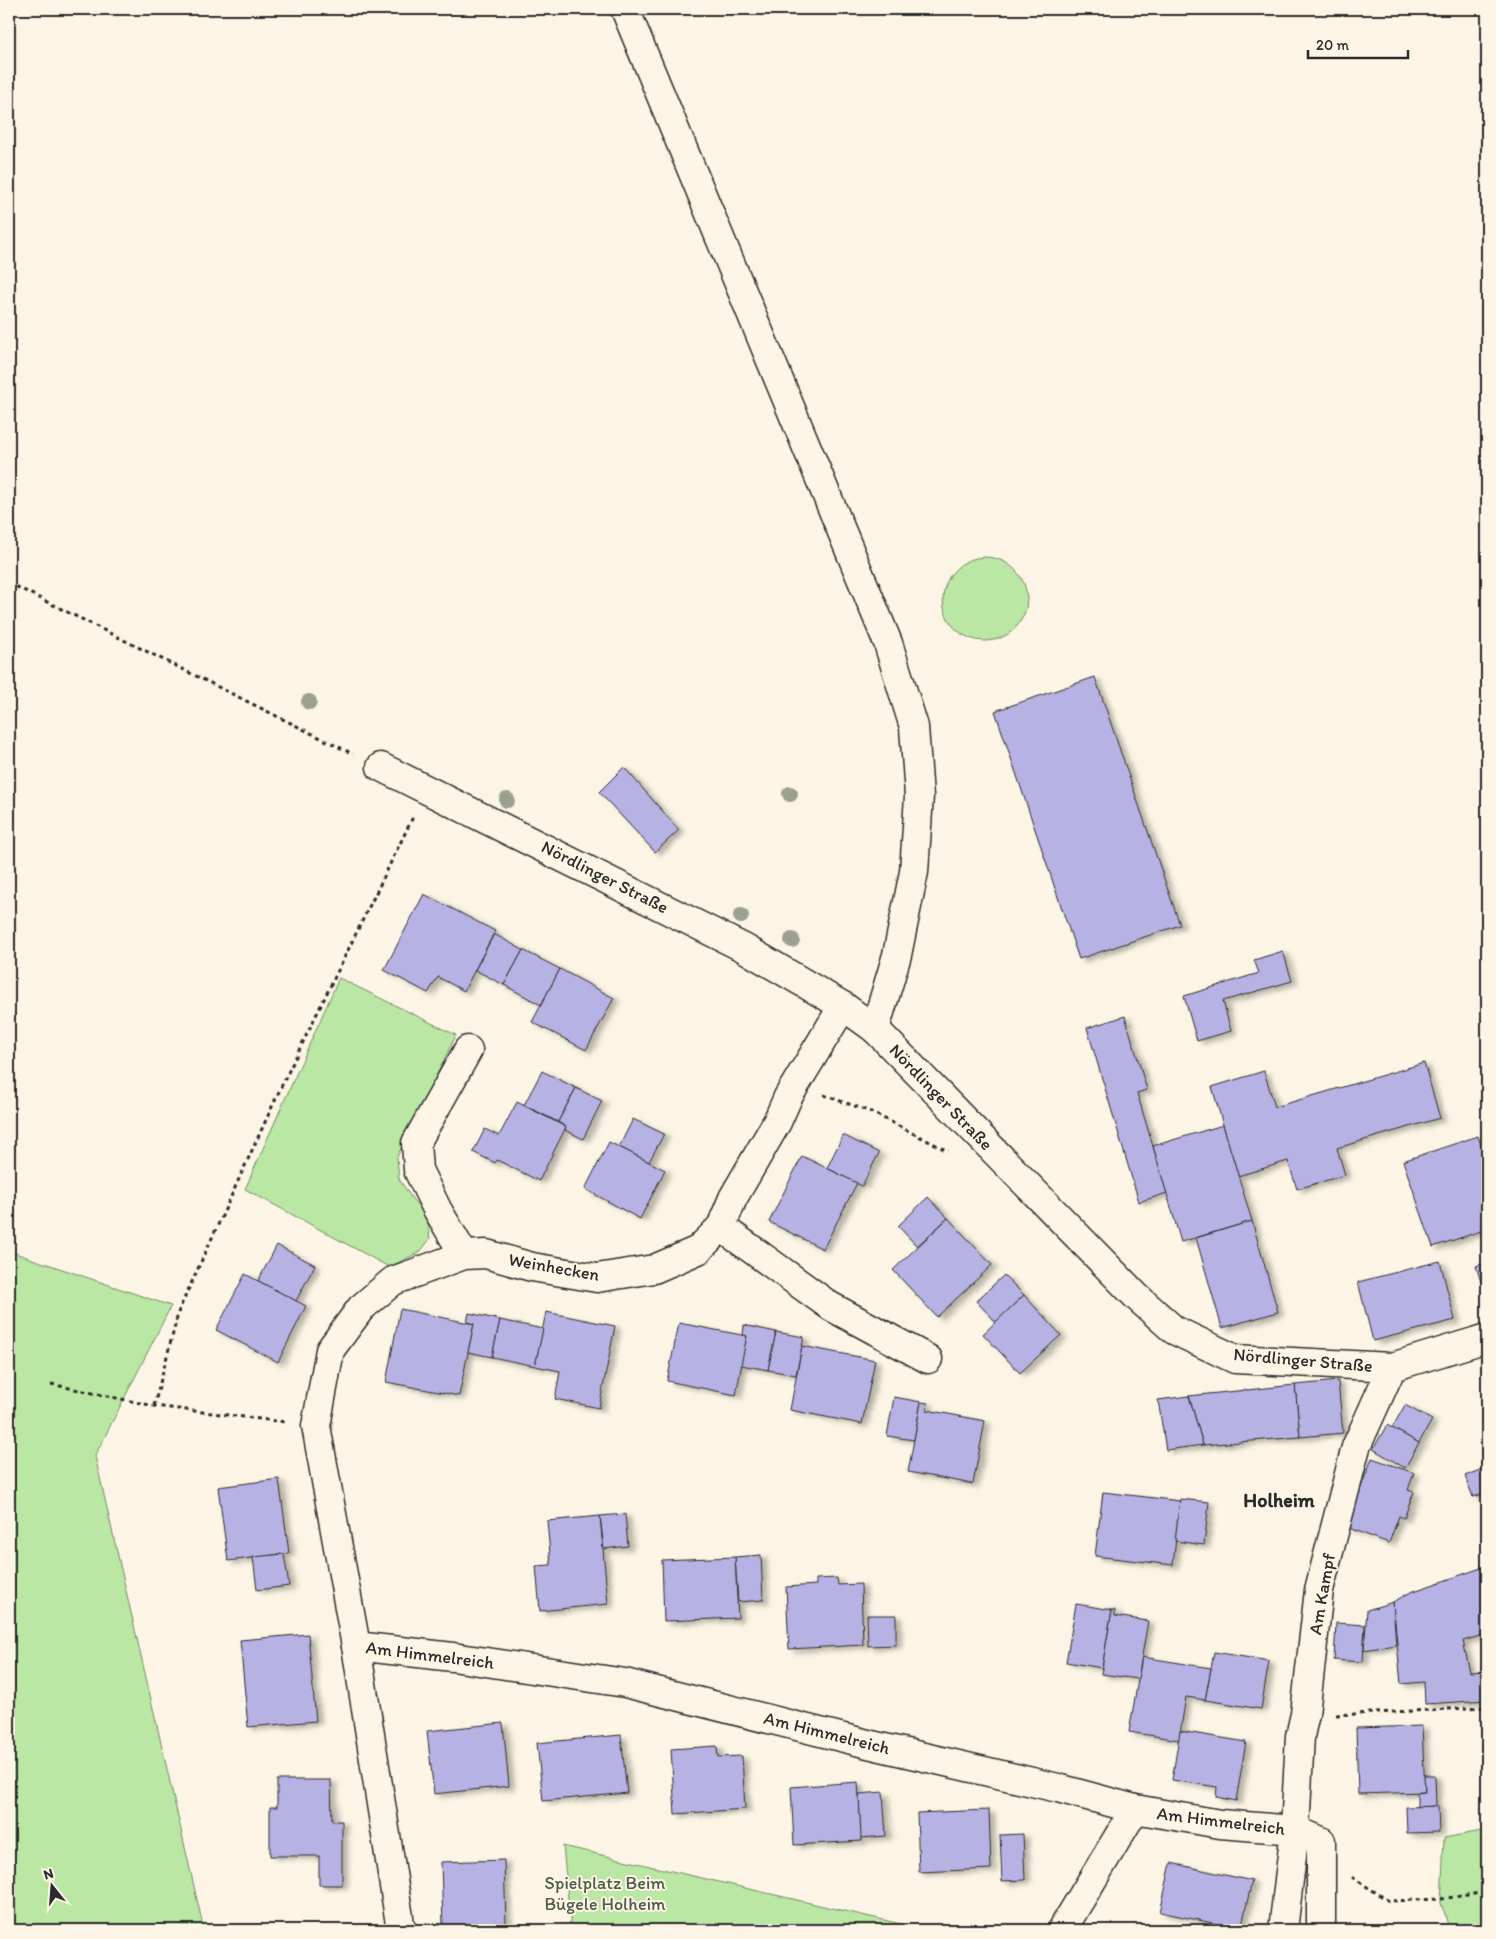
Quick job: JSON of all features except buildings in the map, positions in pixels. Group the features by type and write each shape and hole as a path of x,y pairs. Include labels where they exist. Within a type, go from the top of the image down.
{"street":[{"path":"625,9 888,644 914,727 919,796 914,872 897,955 875,1029"},
{"name":"Nördlinger Straße","path":"381,767 744,948 843,1006 875,1029 1137,1297 1174,1330 1235,1358 1392,1367 1487,1338"},
{"name":"Weinhecken","path":"316,1426 330,1350 362,1308 393,1281 464,1255 486,1254 532,1267 597,1278 654,1269 698,1250 721,1227 733,1198 777,1122 788,1097 843,1006"},
{"path":"464,1255 437,1209 418,1170 416,1143 468,1050"},
{"path":"721,1227 830,1306 928,1359"},
{"name":"Am Kampf","path":"1283,1930 1295,1830 1300,1736 1305,1714 1319,1590 1356,1447 1392,1367"},
{"name":"Am Himmelreich","path":"316,1426 356,1646 401,1930"},
{"name":"Am Himmelreich","path":"356,1646 453,1657 625,1683 872,1745 1058,1788 1135,1809 1220,1824 1295,1830"},
{"path":"1062,1930 1135,1809"},
{"path":"1295,1830 1321,1841 1321,1930"}],"path":[{"path":"9,583 381,767"},
{"path":"154,1406 179,1310 282,1086 426,789"},
{"path":"788,1097 824,1095 871,1112 956,1155"},
{"path":"51,1384 154,1406 316,1426"},
{"path":"1305,1714 1343,1715 1487,1706"},
{"path":"1351,1876 1389,1900 1441,1899 1487,1892"}],"green space":[{"path":"985,557 1008,564 1020,576 1027,599 1020,622 1008,634 985,641 962,634 950,622 943,599 950,576 962,564"},
{"path":"339,978 456,1035 397,1157 399,1179 413,1200 427,1215 430,1239 420,1252 389,1267 245,1189"},
{"path":"9,1251 171,1306 95,1456 204,1930 9,1930"},
{"path":"1487,1830 1487,1930 1466,1930 1463,1924 1449,1928 1441,1903 1444,1838"},
{"name":"Spielplatz Beim Bügele Holheim","path":"563,1846 927,1930 571,1930"}],"district":[{"name":"Holheim","path":"1279,1500"}]}
